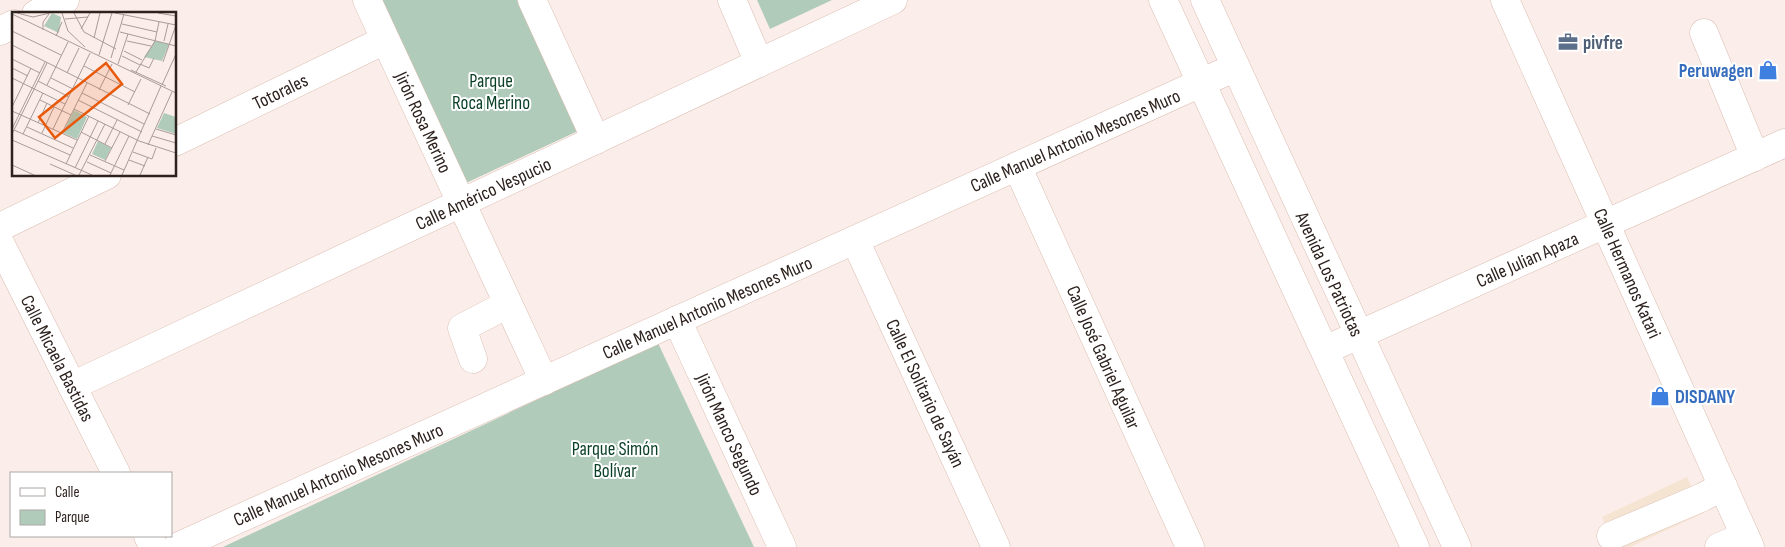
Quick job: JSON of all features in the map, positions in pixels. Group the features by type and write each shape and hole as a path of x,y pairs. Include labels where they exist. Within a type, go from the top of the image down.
{"street":[{"path":"40,12 65,0"},
{"name":"Jirón Rosa Merino","path":"367,0 544,381"},
{"path":"532,0 596,140"},
{"path":"732,0 759,63"},
{"name":"Calle Américo Vespucio","path":"72,386 893,0"},
{"name":"Avenida Los Patriotas","path":"1163,0 1415,547"},
{"name":"Avenida Los Patriotas","path":"1205,0 1457,547"},
{"name":"Calle Hermanos Katari","path":"1505,0 1748,541"},
{"path":"0,31 12,25"},
{"path":"1704,33 1755,157"},
{"name":"Totorales","path":"176,142 385,40"},
{"name":"Calle Manuel Antonio Mesones Muro","path":"177,547 1236,67"},
{"name":"Calle Julian Apaza","path":"1324,350 1785,143"},
{"name":"Calle José Gabriel Aguilar","path":"1017,166 1190,547"},
{"path":"0,227 105,176"},
{"name":"Calle El Solitario de Sayán","path":"855,240 996,547"},
{"name":"Calle Micaela Bastidas","path":"0,244 115,472"},
{"path":"474,358 462,328 508,304"},
{"name":"Jirón Manco Segundo","path":"678,320 782,547"},
{"path":"1611,536 1703,497 1723,486"},
{"path":"1719,547 1748,541"}],"shaded area":[{"path":"1687,477 1704,513 1630,547 1616,547 1602,517"}],"green space":[{"name":"Parque Roca Merino","path":"381,0 517,0 578,131 466,183"},
{"path":"757,0 832,0 770,29"},
{"name":"Parque Simón Bolívar","path":"658,343 754,547 223,547"}],"place":[{"name":"pivfre","path":"1568,42"},
{"name":"Peruwagen","path":"1768,70"},
{"name":"DISDANY","path":"1660,396"}]}
